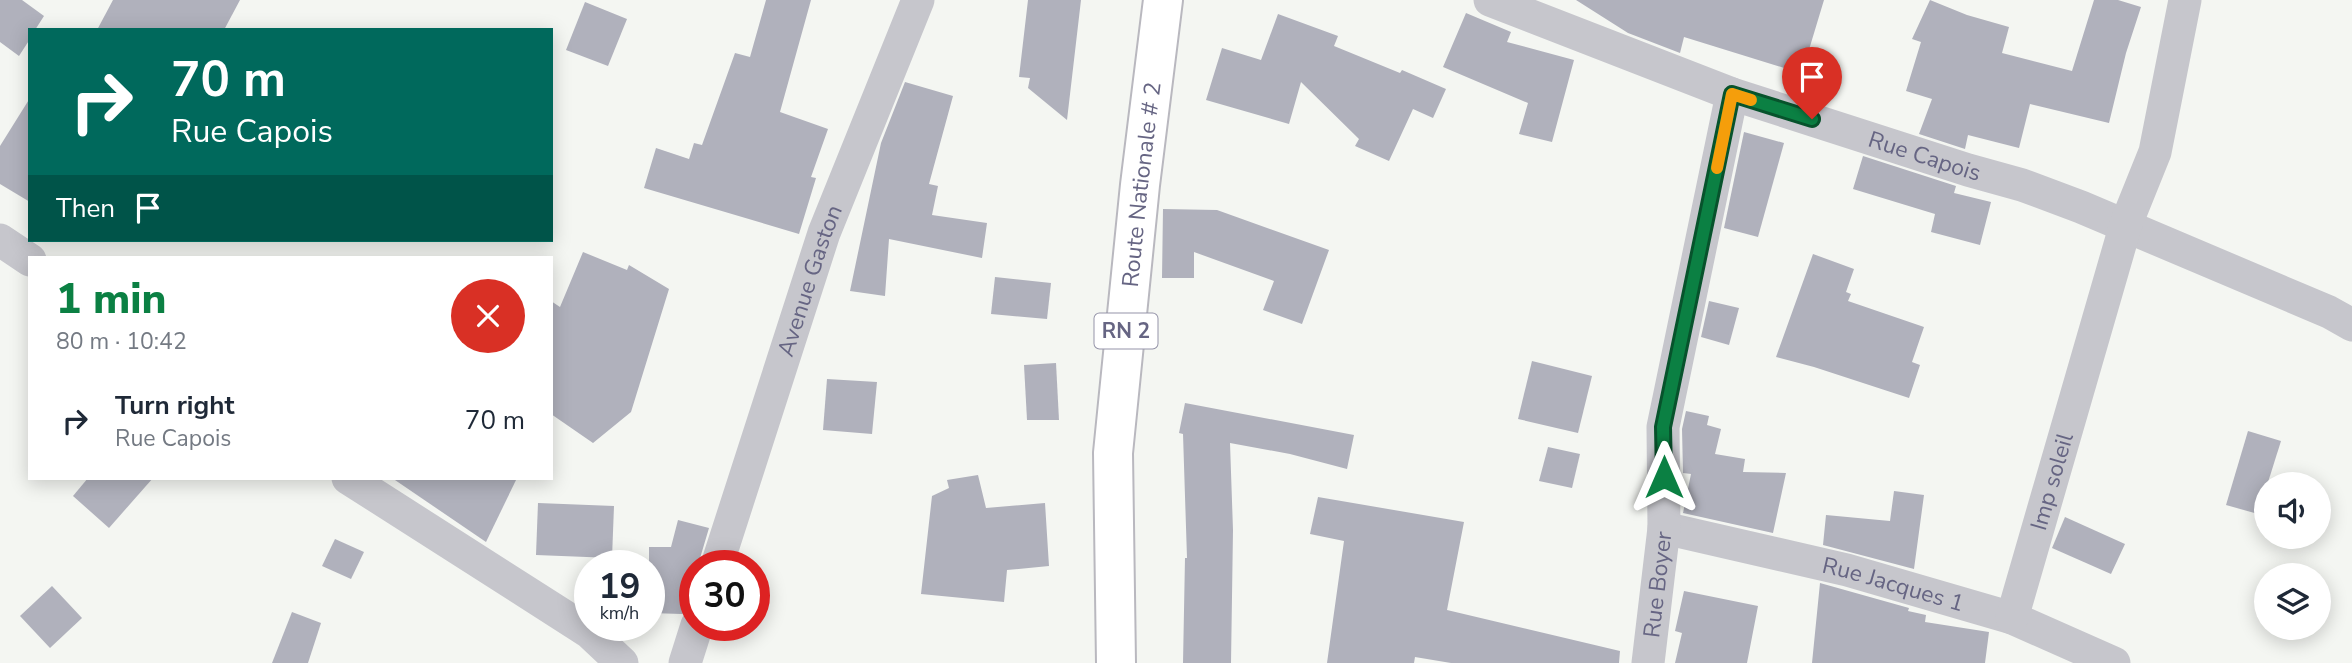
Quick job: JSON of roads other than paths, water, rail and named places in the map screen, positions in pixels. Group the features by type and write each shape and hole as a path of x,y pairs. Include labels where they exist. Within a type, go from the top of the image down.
{"main road":[{"name":"Route Nationale # 2","path":"1116,663 1113,453 1140,184 1163,0"}],"street":[{"name":"Avenue Gaston","path":"722,550 824,233 918,0"},
{"name":"Rue Capois","path":"1490,0 1732,94 2022,185 2126,224 2329,312 2352,325"},
{"name":"Imp soleil","path":"2012,618 2126,224 2155,152 2185,0"},
{"name":"Rue Boyer","path":"1648,663 1664,528 1663,427 1732,94"},
{"path":"0,240 28,259"},
{"path":"351,480 589,632 622,663"},
{"name":"Rue Jacques 1","path":"1664,528 1847,570 2012,618 2114,663"},
{"path":"685,663 692,641"}]}
